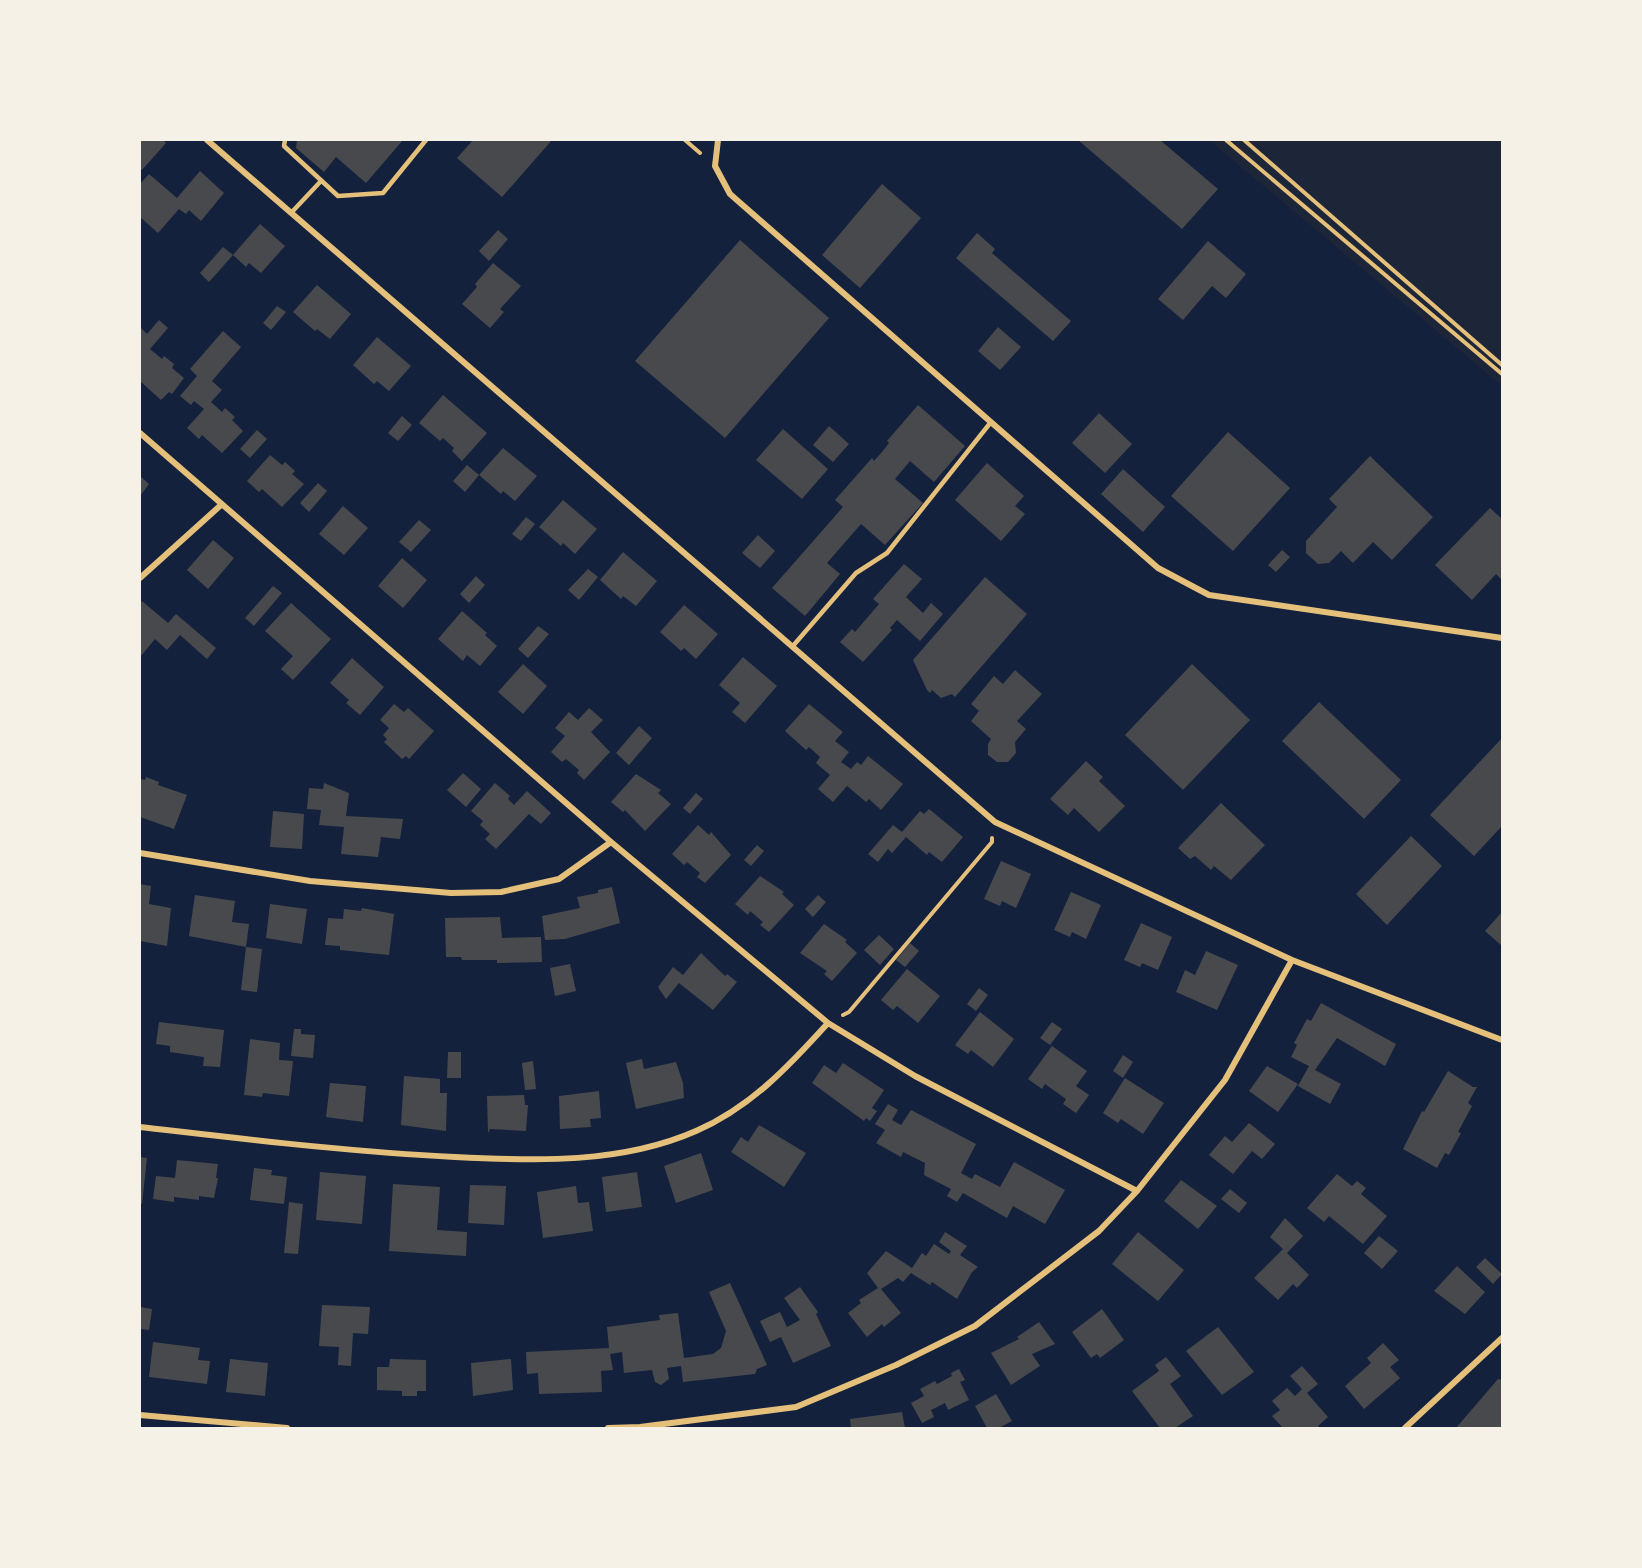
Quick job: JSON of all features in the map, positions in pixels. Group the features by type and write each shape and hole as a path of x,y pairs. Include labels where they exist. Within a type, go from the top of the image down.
{"street":[{"path":"207,140 995,822 1292,960 1503,1040"},
{"path":"717,140 716,166 730,194 1158,568 1209,595 1503,638"},
{"path":"140,433 611,842 828,1023 915,1076 1137,1191"},
{"path":"140,578 221,505"},
{"path":"140,853 310,881 451,893 501,892 559,879 611,842"},
{"path":"608,1428 640,1427 796,1407 896,1365 975,1326 1099,1231 1137,1191 1225,1080 1292,960"},
{"path":"140,1127 417,1155 546,1160 605,1155 651,1147 696,1131 730,1113 779,1077 828,1023"},
{"path":"1406,1428 1503,1338"},
{"path":"140,1415 287,1428"}],"lane":[{"path":"285,140 284,146 338,196 383,193 426,140"},
{"path":"291,213 321,181"},
{"path":"792,647 856,573 887,553 991,422"}],"path":[{"path":"1226,140 1503,374"},
{"path":"1244,140 1503,365"},
{"path":"828,1023 849,1012 992,842 995,822"}],"shaded area":[{"path":"1209,140 1502,140 1502,386"}],"building":[{"path":"140,140 163,140 166,143 142,170 140,168"},
{"path":"297,140 403,140 366,183 336,157 324,172 296,148"},
{"path":"473,140 552,140 502,197 457,158"},
{"path":"1078,140 1160,140 1218,189 1182,229"},
{"path":"200,171 224,193 201,221 189,210 186,214 179,209 158,233 140,217 140,184 149,174 177,198"},
{"path":"882,184 921,218 860,288 822,255"},
{"path":"260,224 285,246 261,273 249,263 246,267 233,255"},
{"path":"498,230 508,239 489,261 479,251"},
{"path":"977,233 995,249 992,253 1071,321 1053,341 956,258"},
{"path":"740,240 829,318 725,438 635,361"},
{"path":"1208,241 1246,274 1226,298 1212,286 1183,320 1158,299"},
{"path":"223,247 233,255 209,282 200,273"},
{"path":"493,263 521,286 500,309 504,312 490,328 462,304"},
{"path":"317,285 351,314 330,339 317,329 315,331 293,312"},
{"path":"277,306 286,312 271,330 263,323"},
{"path":"159,320 168,328 150,349 162,359 164,356 174,364 172,368 184,378 172,394 169,392 161,400 141,382 140,384 140,327 147,334"},
{"path":"998,327 1021,347 1000,370 978,351"},
{"path":"223,331 241,347 212,381 222,390 211,402 222,412 225,408 235,417 232,420 243,431 222,453 202,435 199,439 187,428 204,409 194,401 191,405 180,396 197,376 190,369"},
{"path":"377,337 411,366 389,391 377,381 374,384 353,365"},
{"path":"443,395 487,433 462,461 452,451 454,448 443,438 440,441 419,423"},
{"path":"918,405 965,446 934,482 910,461 895,479 923,503 885,545 861,524 827,563 840,574 805,616 772,588 843,507 835,500 872,458 874,461 882,452 889,443 887,441"},
{"path":"1099,413 1132,444 1105,473 1072,443"},
{"path":"402,416 412,425 398,441 388,433"},
{"path":"829,426 849,444 833,462 813,445"},
{"path":"783,429 828,469 802,499 756,460"},
{"path":"257,430 267,439 250,458 240,449"},
{"path":"1228,432 1290,488 1233,551 1171,496"},
{"path":"503,448 537,476 515,501 503,491 501,494 479,475"},
{"path":"270,455 282,465 285,462 295,471 292,474 304,484 282,507 262,489 259,492 247,481"},
{"path":"1370,456 1433,517 1392,560 1373,542 1353,563 1341,551 1329,563 1318,564 1306,553 1306,541 1337,507 1329,499"},
{"path":"987,463 1024,496 1015,506 1025,514 1001,541 955,500"},
{"path":"467,465 479,475 465,492 453,481"},
{"path":"1123,469 1165,507 1143,532 1101,494"},
{"path":"140,476 149,484 140,496"},
{"path":"318,483 327,491 309,512 300,503"},
{"path":"563,500 597,529 575,554 563,543 561,546 539,527"},
{"path":"343,506 368,528 344,555 319,534"},
{"path":"1490,508 1502,519 1502,580 1496,574 1472,600 1435,565"},
{"path":"526,517 535,524 521,541 512,534"},
{"path":"419,520 431,530 411,552 399,542"},
{"path":"758,535 775,551 760,568 742,553"},
{"path":"213,540 234,558 208,589 187,570"},
{"path":"1282,550 1290,557 1276,572 1268,565"},
{"path":"623,552 657,581 636,606 623,596 621,599 600,580"},
{"path":"402,558 427,580 403,608 378,586"},
{"path":"904,564 922,579 906,597 923,613 931,603 943,614 920,641 897,620 890,628 892,630 863,662 840,642 852,629 855,632 879,604 873,599"},
{"path":"588,569 598,577 579,600 568,590"},
{"path":"476,576 485,585 469,603 460,594"},
{"path":"985,577 1027,614 955,697 952,694 941,698 932,690 930,693 927,690 913,660"},
{"path":"273,586 282,593 254,626 245,618"},
{"path":"142,601 168,623 176,614 216,648 207,659 180,635 167,650 155,639 140,657 140,604"},
{"path":"291,603 331,639 293,680 281,669 293,656 265,631"},
{"path":"684,605 718,634 696,659 684,648 681,651 660,632"},
{"path":"462,611 487,633 485,635 497,646 480,666 467,655 463,661 438,639"},
{"path":"538,626 549,634 528,658 518,649"},
{"path":"743,657 777,686 745,723 732,712 740,703 719,685"},
{"path":"352,658 384,687 360,715 346,703 349,700 330,683"},
{"path":"523,664 547,686 523,714 498,692"},
{"path":"1192,664 1250,720 1183,790 1125,735"},
{"path":"1015,670 1042,694 1017,721 1026,729 1015,742 1016,753 1008,762 997,762 988,755 988,744 991,739 971,721 979,711 971,704 994,676 1003,684"},
{"path":"1319,702 1401,780 1364,819 1282,741"},
{"path":"394,704 404,712 408,708 434,731 409,759 406,756 402,759 384,742 387,739 383,735 389,728 380,720"},
{"path":"809,704 843,732 835,741 849,752 841,762 851,769 857,762 861,765 868,756 903,784 881,810 869,799 866,802 847,786 833,802 818,789 830,775 816,763 820,757 809,747 806,750 785,731"},
{"path":"589,708 603,720 591,732 610,752 584,780 577,773 579,770 566,759 562,762 551,752 565,736 555,728 569,712 578,720"},
{"path":"639,726 652,738 629,765 616,753"},
{"path":"1502,738 1502,826 1474,856 1430,815"},
{"path":"1086,761 1103,777 1099,781 1125,806 1099,832 1074,808 1068,815 1050,799"},
{"path":"463,773 481,789 466,807 447,790"},
{"path":"636,774 661,790 658,793 671,804 645,831 625,810 623,812 611,802"},
{"path":"146,777 159,782 158,785 187,795 174,829 140,817 140,779 145,780"},
{"path":"324,783 349,793 346,816 403,819 400,839 381,837 378,857 341,854 344,827 319,825 321,810 307,809 309,788 323,789"},
{"path":"495,783 510,796 508,799 514,805 527,791 551,813 541,824 529,814 496,849 485,839 490,834 480,825 483,821 471,811"},
{"path":"696,793 703,799 690,814 683,808"},
{"path":"1221,803 1265,845 1231,880 1214,866 1211,870 1195,856 1190,859 1178,848"},
{"path":"929,809 963,837 942,862 929,852 927,855 906,837 892,853 888,849 878,862 868,854 893,825 902,832 920,811 924,814"},
{"path":"273,811 304,814 302,849 270,847"},
{"path":"698,825 709,835 711,832 731,855 705,883 697,877 700,873 687,862 684,865 672,854"},
{"path":"1411,836 1442,866 1387,925 1356,894"},
{"path":"757,845 764,851 751,866 744,860"},
{"path":"1001,861 1031,874 1016,908 1002,901 1000,906 984,899"},
{"path":"760,876 784,892 782,894 794,905 769,932 760,925 763,922 750,911 748,915 735,904"},
{"path":"140,884 151,886 149,904 171,908 167,946 140,941"},
{"path":"612,887 620,923 565,939 545,940 542,916 580,908 577,897 598,893 598,890"},
{"path":"1071,892 1101,905 1086,939 1072,932 1070,937 1054,930"},
{"path":"195,895 235,901 232,922 249,924 246,947 189,936"},
{"path":"818,895 826,902 813,917 805,909"},
{"path":"270,904 307,909 302,944 266,938"},
{"path":"362,908 394,914 389,955 340,950 340,946 325,945 328,918 343,919 344,909 361,911"},
{"path":"1502,912 1502,946 1485,931"},
{"path":"500,917 502,938 541,937 542,962 497,963 497,960 462,960 461,957 446,957 445,918"},
{"path":"1141,923 1172,937 1158,970 1142,963 1140,967 1124,960"},
{"path":"824,924 847,940 845,942 857,953 832,981 824,974 827,971 800,953"},
{"path":"879,935 894,949 880,965 864,950"},
{"path":"910,943 919,951 905,967 896,960"},
{"path":"246,947 262,949 257,992 241,990"},
{"path":"1206,951 1238,965 1217,1010 1176,992 1185,970 1195,975"},
{"path":"701,953 725,976 727,974 737,982 713,1010 679,983 666,999 658,987 673,967 683,975"},
{"path":"570,964 576,991 555,996 550,968"},
{"path":"907,969 940,996 918,1023 897,1006 893,1010 881,1000"},
{"path":"979,988 988,995 976,1011 967,1004"},
{"path":"1321,1003 1396,1044 1385,1066 1337,1038 1315,1070 1341,1084 1330,1104 1298,1086 1309,1066 1291,1057 1297,1045 1294,1043 1307,1019 1311,1021"},
{"path":"980,1012 1014,1039 993,1067 971,1050 968,1054 955,1045"},
{"path":"159,1022 224,1030 220,1067 203,1066 204,1057 170,1052 170,1046 156,1044"},
{"path":"1052,1022 1062,1029 1050,1045 1040,1038"},
{"path":"294,1029 301,1029 301,1034 315,1035 313,1058 291,1056"},
{"path":"250,1039 280,1043 279,1060 293,1061 289,1096 263,1093 262,1097 244,1095"},
{"path":"1052,1046 1087,1071 1076,1086 1089,1095 1076,1113 1063,1104 1066,1099 1045,1084 1042,1089 1028,1079"},
{"path":"448,1052 461,1052 461,1078 447,1078"},
{"path":"1123,1055 1133,1062 1123,1078 1113,1071"},
{"path":"642,1059 644,1069 676,1062 683,1083 684,1098 636,1109 626,1063"},
{"path":"533,1061 536,1089 525,1090 522,1063"},
{"path":"843,1063 884,1090 872,1108 877,1111 870,1121 866,1118 864,1121 812,1083 824,1065 836,1073"},
{"path":"1267,1066 1298,1084 1278,1112 1249,1091"},
{"path":"1448,1071 1473,1087 1477,1087 1468,1103 1472,1106 1458,1132 1461,1133 1449,1155 1445,1153 1437,1168 1403,1149 1422,1111 1424,1112"},
{"path":"404,1076 440,1079 440,1093 447,1093 446,1131 401,1125"},
{"path":"1125,1078 1164,1103 1143,1134 1121,1119 1118,1123 1103,1113"},
{"path":"330,1083 366,1086 363,1122 326,1117"},
{"path":"599,1091 601,1118 590,1119 591,1127 560,1129 559,1096"},
{"path":"524,1095 525,1105 528,1105 526,1131 490,1129 488,1133 487,1096"},
{"path":"888,1104 898,1110 892,1120 901,1125 911,1110 976,1144 961,1173 972,1179 975,1174 1000,1187 1014,1162 1065,1190 1045,1224 1013,1206 1007,1218 963,1193 957,1202 947,1196 951,1189 924,1175 925,1163 903,1152 901,1157 876,1143 885,1130 875,1124"},
{"path":"1249,1123 1275,1144 1262,1159 1252,1151 1233,1174 1209,1155 1225,1136 1232,1142"},
{"path":"759,1125 806,1153 784,1187 731,1152 741,1137 748,1142"},
{"path":"701,1153 713,1190 676,1203 664,1166"},
{"path":"140,1157 147,1158 142,1204 140,1203"},
{"path":"177,1160 218,1164 214,1198 199,1196 199,1200 174,1197 174,1202 153,1199 156,1176 175,1178"},
{"path":"254,1168 272,1170 271,1175 287,1177 284,1204 250,1200"},
{"path":"320,1172 366,1176 362,1224 316,1220"},
{"path":"637,1172 642,1207 606,1212 602,1177"},
{"path":"1337,1174 1352,1186 1357,1181 1366,1188 1361,1194 1387,1216 1363,1244 1329,1216 1324,1222 1307,1208"},
{"path":"1181,1180 1217,1206 1198,1229 1164,1201"},
{"path":"393,1184 440,1187 437,1230 467,1232 466,1256 389,1251"},
{"path":"470,1185 506,1186 504,1225 468,1223"},
{"path":"576,1186 578,1203 589,1202 593,1231 543,1238 537,1192"},
{"path":"1230,1189 1247,1203 1239,1213 1221,1199"},
{"path":"289,1202 303,1204 298,1254 284,1253"},
{"path":"1285,1218 1303,1236 1287,1253 1309,1275 1297,1288 1293,1284 1278,1300 1254,1278 1283,1249 1270,1237"},
{"path":"945,1232 967,1246 960,1255 978,1267 972,1272 957,1299 932,1282 930,1285 911,1273 903,1282 898,1278 881,1289 901,1313 884,1327 882,1324 867,1337 848,1313 861,1303 859,1300 878,1288 867,1273 886,1251 912,1268 922,1253 926,1256 934,1244 949,1254 951,1251 939,1242"},
{"path":"1138,1232 1184,1270 1158,1301 1112,1264"},
{"path":"1379,1236 1398,1251 1382,1269 1364,1253"},
{"path":"1485,1258 1502,1274 1493,1284 1476,1267"},
{"path":"1457,1266 1485,1292 1465,1314 1434,1291"},
{"path":"730,1283 767,1365 757,1369 755,1374 683,1382 681,1366 667,1368 669,1379 661,1385 655,1382 652,1370 624,1373 622,1352 610,1354 613,1370 601,1371 602,1392 539,1394 538,1373 527,1374 526,1352 609,1348 607,1327 660,1320 659,1315 678,1313 684,1358 713,1354 721,1348 726,1331 709,1292"},
{"path":"800,1287 818,1312 816,1314 831,1346 793,1363 781,1337 770,1342 760,1321 780,1312 787,1327 800,1320 784,1298"},
{"path":"322,1305 370,1307 368,1334 353,1333 351,1366 338,1365 339,1347 319,1346"},
{"path":"141,1307 152,1309 149,1330 140,1329"},
{"path":"1102,1309 1124,1340 1100,1358 1097,1354 1091,1358 1072,1332"},
{"path":"1039,1322 1055,1344 1032,1354 1040,1366 1011,1385 991,1353 1019,1339 1017,1337"},
{"path":"1218,1327 1254,1372 1222,1395 1186,1351"},
{"path":"153,1342 200,1348 198,1360 210,1361 207,1384 149,1377"},
{"path":"1383,1343 1399,1360 1390,1367 1400,1378 1364,1409 1345,1386 1371,1363 1367,1358"},
{"path":"1166,1357 1181,1376 1170,1384 1193,1416 1175,1428 1160,1428 1132,1391 1159,1371 1155,1365"},
{"path":"230,1359 268,1363 265,1396 226,1392"},
{"path":"390,1359 426,1360 426,1391 417,1391 417,1396 402,1396 402,1391 377,1390 377,1367 389,1367"},
{"path":"511,1359 513,1390 473,1396 471,1363"},
{"path":"1302,1366 1318,1384 1307,1393 1328,1417 1318,1426 1320,1428 1283,1428 1272,1416 1280,1410 1272,1401 1287,1388 1295,1396 1302,1389 1290,1376"},
{"path":"959,1369 965,1380 960,1382 969,1400 948,1410 945,1403 931,1410 934,1417 922,1423 911,1403 924,1396 920,1389 935,1381 937,1384 952,1376 951,1373"},
{"path":"1498,1379 1502,1380 1502,1428 1456,1428"},
{"path":"996,1394 1012,1421 999,1428 987,1428 975,1406"},
{"path":"902,1412 905,1428 851,1428 850,1419"}]}
